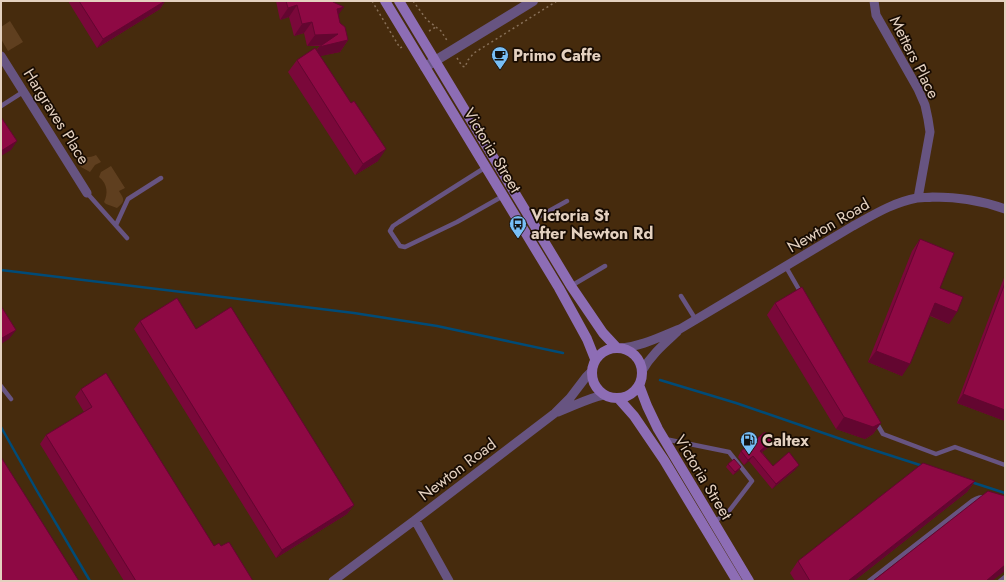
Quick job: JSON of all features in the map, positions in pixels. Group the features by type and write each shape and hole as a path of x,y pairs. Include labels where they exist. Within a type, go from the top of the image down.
{"main road":[{"name":"Victoria Street","path":"385,1 563,294 587,339 595,359"},
{"name":"Victoria Street","path":"399,1 571,286 603,333 619,347"},
{"path":"619,347 628,350 638,358 641,364 642,378 639,385 634,392 626,396 618,398 604,395 599,391 592,379 591,372 595,359 600,353 608,349 619,347"},
{"name":"Victoria Street","path":"639,385 647,406 663,439 749,581"},
{"name":"Victoria Street","path":"618,398 634,416 664,460 737,581"}],"street":[{"path":"425,67 533,1"},
{"name":"Metters Place","path":"874,1 876,15 918,89 925,105 930,132 918,198"},
{"name":"Hargraves Place","path":"1,56 87,193"},
{"name":"Newton Road","path":"619,347 633,347 644,344 680,329 853,226 895,205 918,198 943,197 967,199 992,204 1005,209"},
{"name":"Newton Road","path":"642,371 659,348 680,329"},
{"name":"Newton Road","path":"333,581 555,413 570,398 591,372"},
{"path":"555,413 573,407 584,401 604,395"},
{"path":"415,520 449,581"}],"lane":[{"path":"1,106 24,92"},
{"path":"486,167 399,222 393,226 390,231 400,246 405,248 457,222 503,196"},
{"path":"116,225 128,199 161,178"},
{"path":"87,193 126,238"},
{"path":"531,221 567,201"},
{"path":"571,286 605,266"},
{"path":"786,267 804,298"},
{"path":"681,296 696,320"},
{"path":"1,386 11,399"},
{"path":"872,415 883,434 903,442 936,454 955,447 1005,465"},
{"path":"663,439 729,452 752,481 729,511 713,522"},
{"path":"869,581 972,501 982,497 990,500"},
{"path":"1000,581 1005,577"}],"path":[{"path":"372,1 400,48"},
{"path":"412,1 427,20 441,31"},
{"path":"462,66 465,67 468,60 474,53 557,1"}],"shaded area":[{"path":"1,1 1005,1 1005,581 1,581"},
{"path":"10,21 23,42 8,51 1,39 1,27"},
{"path":"96,155 101,162 95,165 90,172 81,167 76,160 91,157"},
{"path":"111,166 125,188 119,191 123,202 117,208 104,202 106,196 106,186 99,177 101,172"}],"building":[{"path":"79,1 165,1 103,39"},
{"path":"286,1 333,1 344,7 337,9 340,23 345,27 348,40 319,47 338,34 315,35 312,22 302,24 297,5 288,8"},
{"path":"315,48 351,103 354,101 386,149 363,164 297,60"},
{"path":"1,117 17,141 1,151"},
{"path":"920,239 954,253 940,288 963,297 957,312 935,303 910,364 876,351"},
{"path":"1005,283 1005,410 963,394"},
{"path":"802,287 881,423 873,427 844,417 775,303"},
{"path":"177,298 196,329 231,307 354,505 282,550 140,321"},
{"path":"1,306 16,330 2,338 1,338"},
{"path":"106,373 214,546 219,543 221,546 229,542 253,581 136,581 46,435 92,407 81,389"},
{"path":"765,432 772,441 760,451 773,466 789,452 799,465 776,484 753,456 748,460 741,451"},
{"path":"1,457 79,581 1,581"},
{"path":"734,459 741,467 735,472 728,464"},
{"path":"923,463 975,481 848,581 810,581 798,561"},
{"path":"988,491 1005,496 1005,565 986,581 873,581"}],"waterway":[{"path":"1,270 354,313 437,326 563,353"},
{"path":"660,380 736,403 923,466"},
{"path":"1,427 90,581"},
{"path":"971,482 1005,493"}],"place":[{"name":"Primo Caffe","path":"500,70"},
{"name":"Victoria St after Newton Rd","path":"518,239"},
{"name":"Caltex","path":"749,455"}]}
